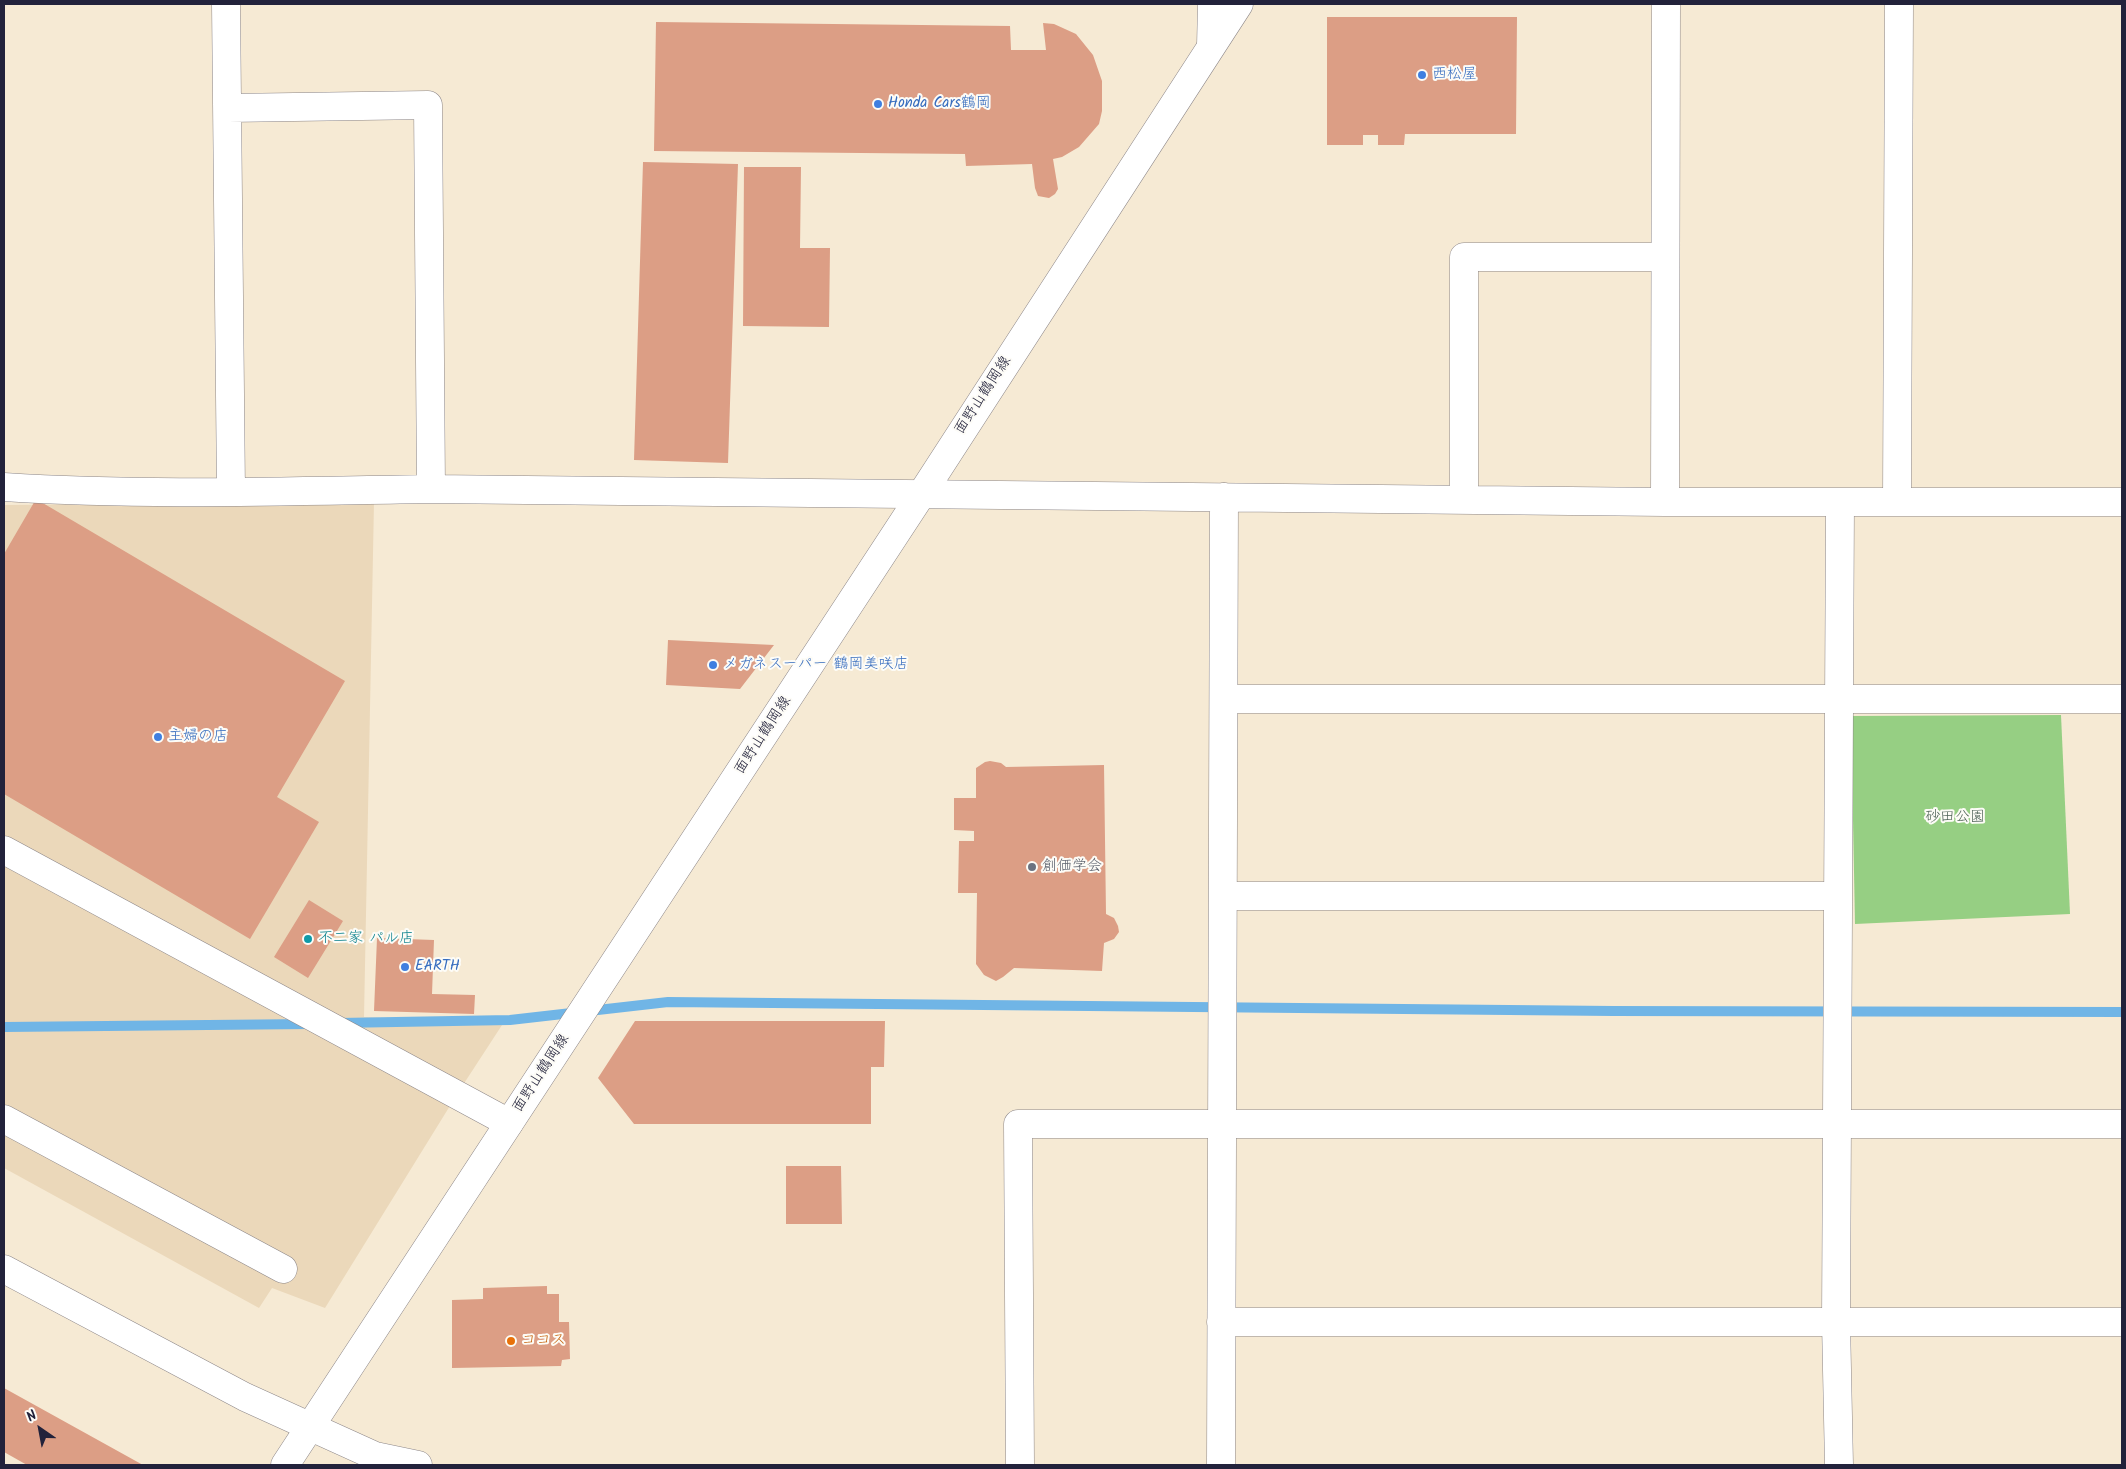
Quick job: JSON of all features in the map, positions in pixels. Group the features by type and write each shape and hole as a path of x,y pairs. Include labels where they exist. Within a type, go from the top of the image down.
{"street":[{"path":"226,4 231,492"},
{"path":"1211,46 1212,4"},
{"name":"面野山鶴岡線","path":"285,1465 921,495 1239,4"},
{"path":"1664,502 1666,4"},
{"path":"1897,502 1899,4"},
{"path":"228,108 428,105 431,489"},
{"path":"1464,500 1464,257 1665,257"},
{"path":"4,487 72,491 231,492 431,489 1664,502 2122,502"},
{"path":"1221,1465 1224,497"},
{"path":"1839,1465 1836,1322 1840,502"},
{"path":"1224,699 2122,699"},
{"path":"4,850 510,1123"},
{"path":"1223,896 1838,896"},
{"path":"4,1119 283,1269"},
{"path":"1020,1465 1018,1124 2122,1124"},
{"path":"4,1269 245,1397 310,1428 375,1456 418,1465"},
{"path":"1221,1322 2122,1322"}],"shaded area":[{"path":"374,502 364,1017 504,1022 325,1308 272,1288 259,1308 4,1168 4,505"}],"green space":[{"name":"砂田公園","path":"2061,715 2070,914 1855,924 1851,716"}],"building":[{"name":"西松屋","path":"1327,17 1517,17 1516,134 1405,134 1404,145 1378,145 1378,135 1363,135 1363,145 1327,145"},
{"name":"Honda Cars鶴岡","path":"656,22 1010,26 1011,50 1046,50 1043,23 1054,24 1076,34 1093,55 1102,81 1102,111 1099,124 1079,147 1062,157 1053,159 1058,189 1049,198 1038,196 1032,164 966,166 965,154 654,151"},
{"path":"643,162 738,164 728,463 634,460"},
{"path":"744,167 801,167 800,248 830,248 829,327 743,326"},
{"name":"主婦の店","path":"36,499 345,681 277,797 319,822 250,939 4,794 4,554"},
{"name":"メガネスーパー 鶴岡美咲店","path":"668,640 774,645 740,689 666,685"},
{"name":"創価学会","path":"990,761 1001,763 1006,767 1104,765 1106,914 1114,918 1119,932 1114,939 1104,943 1102,971 1014,968 996,981 984,975 976,964 977,893 958,893 959,841 974,841 974,831 954,830 954,798 976,798 976,768"},
{"name":"不二家 パル店","path":"309,900 343,921 308,978 274,957"},
{"name":"EARTH","path":"377,938 434,940 432,994 475,995 474,1014 374,1011"},
{"path":"635,1021 885,1021 884,1067 871,1067 871,1124 634,1124 598,1078"},
{"path":"786,1166 841,1166 842,1224 786,1224"},
{"name":"ココス","path":"547,1286 547,1294 559,1294 559,1322 569,1322 570,1359 562,1360 561,1366 452,1368 452,1300 483,1299 483,1288"},
{"path":"4,1388 143,1465 27,1465 4,1452"}],"waterway":[{"path":"339,1023 510,1020 668,1002 1614,1011 2122,1012"},
{"path":"4,1027 310,1024"}],"place":[{"name":"西松屋","path":"1422,75"},
{"name":"Honda Cars鶴岡","path":"878,104"},
{"name":"メガネスーパー 鶴岡美咲店","path":"713,665"},
{"name":"主婦の店","path":"158,737"},
{"name":"創価学会","path":"1032,867"},
{"name":"不二家 パル店","path":"308,939"},
{"name":"EARTH","path":"405,967"},
{"name":"ココス","path":"511,1341"}]}
